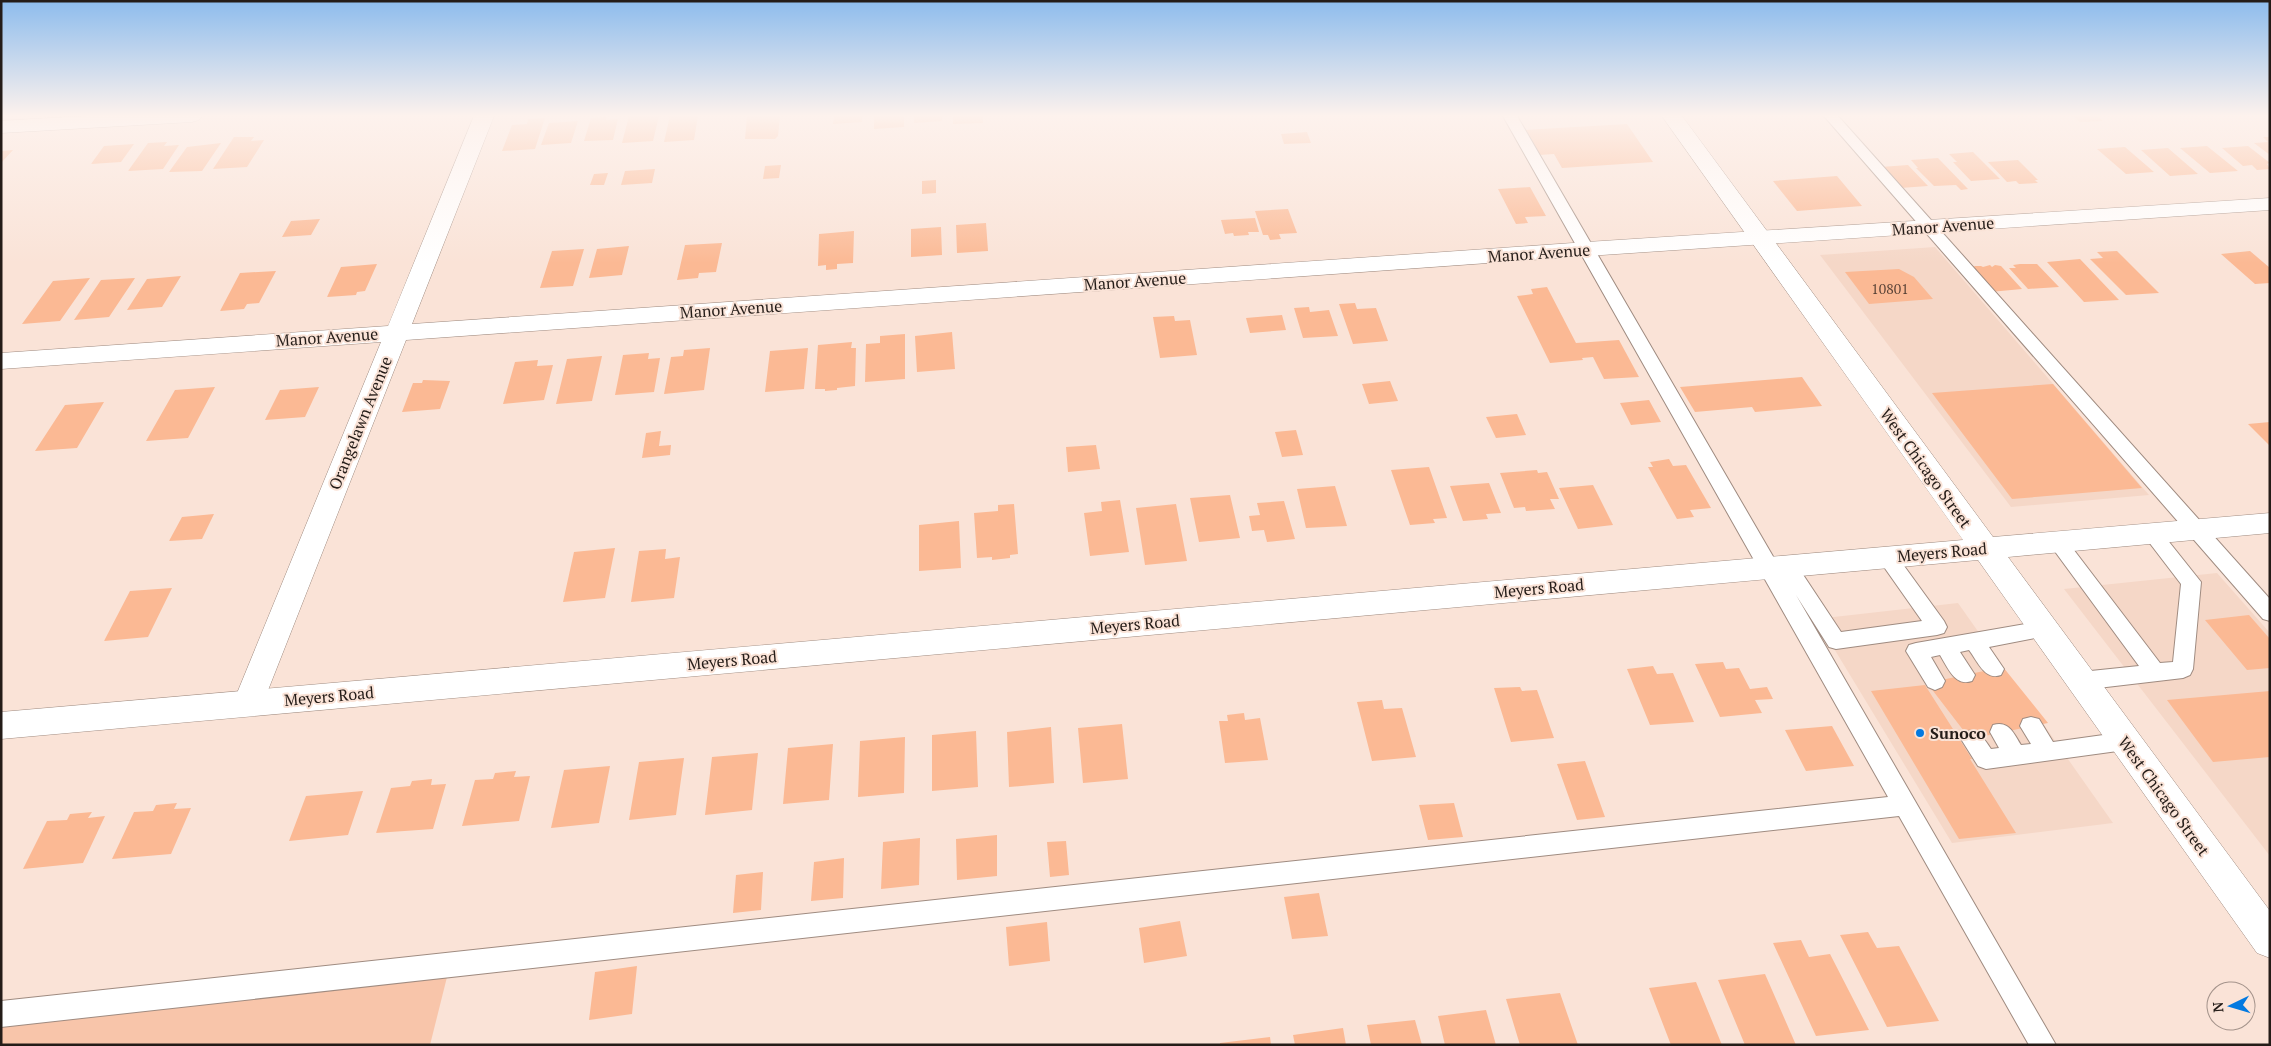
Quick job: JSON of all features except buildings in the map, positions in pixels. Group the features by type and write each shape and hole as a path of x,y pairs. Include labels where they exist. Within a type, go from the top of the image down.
{"street":[{"name":"Orangelawn Avenue","path":"248,703 464,165"},
{"name":"West Chicago Street","path":"1707,165 2270,941"},
{"name":"Manor Avenue","path":"1,361 1587,249 2270,204"},
{"name":"Meyers Road","path":"1,726 2270,523"}],"lane":[{"path":"1538,165 1778,567 1906,805 2043,1045"},
{"path":"1874,165 2270,613"},
{"path":"2081,681 2183,669 2191,582 2151,533"},
{"path":"2057,542 2156,673"},
{"path":"1778,567 1836,641 1937,627 1887,557"},
{"path":"1935,681 1916,650 2043,629"},
{"path":"1918,630 1938,647 1964,675"},
{"path":"1974,641 1994,669"},
{"path":"2031,726 2048,752"},
{"path":"2001,732 2016,756"},
{"path":"1972,738 1986,759 2125,741"},
{"path":"1,1014 1906,805"}],"shaded area":[{"path":"1935,247 2149,495 2011,507 1820,255"},
{"path":"2217,573 2270,633 2270,856 2064,589"},
{"path":"1958,603 2113,823 1952,843 1816,619"},
{"path":"448,973 430,1045 1,1045 1,1023"}],"place":[{"name":"Sunoco","path":"1920,733"}]}
